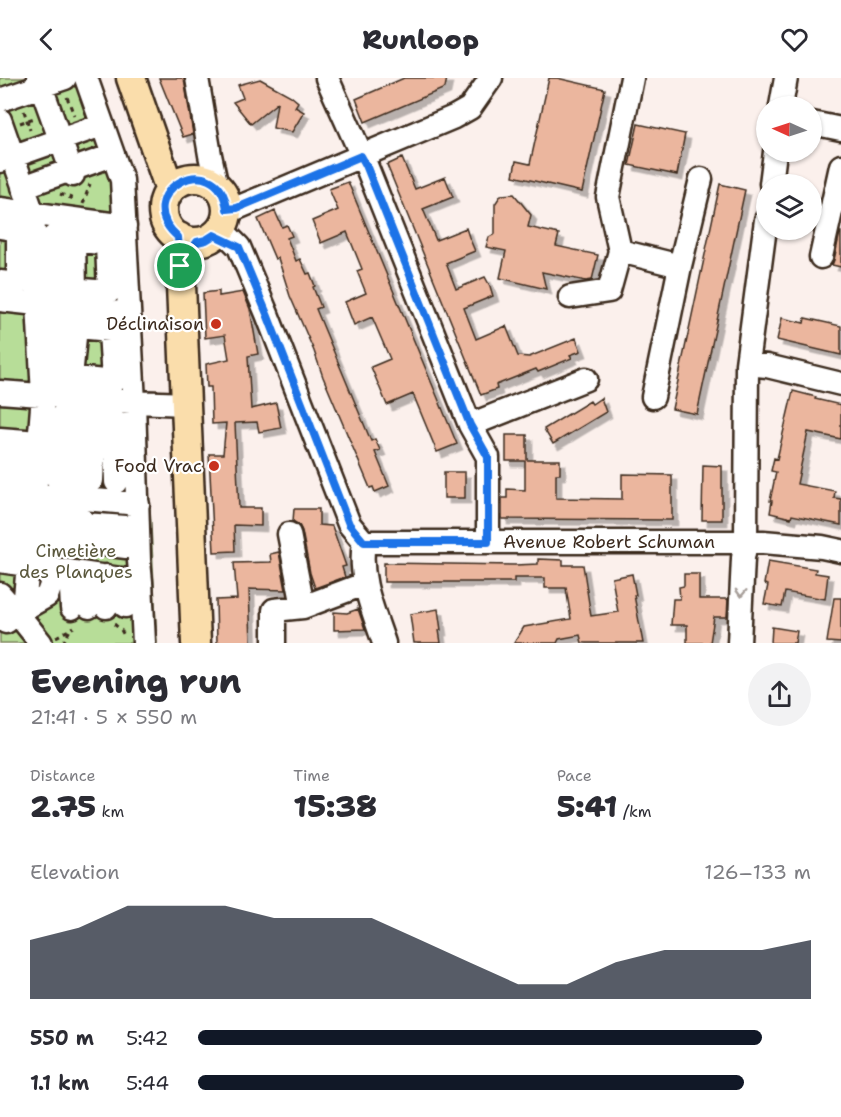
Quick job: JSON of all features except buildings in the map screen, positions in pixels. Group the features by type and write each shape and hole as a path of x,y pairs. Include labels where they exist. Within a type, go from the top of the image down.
{"main road":[{"path":"131,78 206,208"},
{"path":"139,78 175,157 206,208"},
{"path":"196,643 180,266 206,208"}],"street":[{"path":"86,78 122,180 134,402 136,508"},
{"path":"197,78 206,208 267,314 349,524 364,542 362,554 364,584 384,643"},
{"path":"327,78 366,165 470,425 488,457 488,542"},
{"path":"206,208 237,208 454,117 470,108 491,78"},
{"path":"570,297 609,291 620,251 608,197 632,78"},
{"path":"783,96 786,78"},
{"path":"39,82 60,140 78,177"},
{"path":"0,100 39,82 66,87"},
{"path":"0,120 6,158 23,187 33,214 43,395 28,468 24,521 28,555 25,597 6,618"},
{"path":"6,158 102,125"},
{"path":"822,125 841,129"},
{"path":"23,187 78,177 113,155"},
{"path":"821,257 841,166"},
{"path":"653,397 680,266 701,179"},
{"path":"0,209 33,214 107,244 109,292 80,350 60,417 56,477 91,537 136,642"},
{"path":"6,618 47,596 51,585 91,537 116,482 114,420 80,350 56,288 53,237 125,226"},
{"path":"0,227 18,230 18,284 0,282"},
{"path":"739,643 743,558 746,542 747,364 763,240"},
{"path":"620,251 680,266"},
{"path":"0,300 38,304 80,350 113,382 110,330 80,350"},
{"path":"43,395 80,350 129,314"},
{"path":"80,350 134,402 186,404"},
{"path":"80,350 91,537 93,615"},
{"path":"747,364 767,366 841,384"},
{"path":"470,425 586,379"},
{"path":"0,392 43,395"},
{"path":"0,439 91,537 93,615"},
{"path":"0,457 28,468"},
{"path":"0,474 28,468"},
{"path":"0,491 28,468"},
{"path":"116,482 136,508"},
{"path":"0,561 91,537 136,508"},
{"path":"0,540 28,555 91,537 136,508"},
{"path":"0,511 21,513 24,521 41,536 91,537"},
{"path":"289,534 303,608"},
{"name":"Avenue Robert Schuman","path":"364,542 763,542 841,551"},
{"path":"274,643 274,610 303,608 364,584"},
{"path":"0,594 6,618 48,641"}],"path":[{"path":"66,87 74,115"},
{"path":"24,111 30,130"},
{"path":"78,177 83,204 81,234"},
{"path":"48,641 93,615"},
{"path":"93,615 121,630 136,642"},
{"path":"63,643 93,615"}],"green space":[{"name":"Cimetière des Planques","path":"0,78 97,78 133,178 157,643 0,643"}],"place":[{"name":"Déclinaison","path":"216,324"},
{"name":"Food Vrac","path":"214,466"}],"route":[{"path":"361,156 470,425 488,457 488,542 364,542 349,524 239,247 214,235 197,242 180,266 178,237 165,221 163,210 165,199 177,183 194,177 203,178 223,193 227,209 237,208 361,156"}]}
